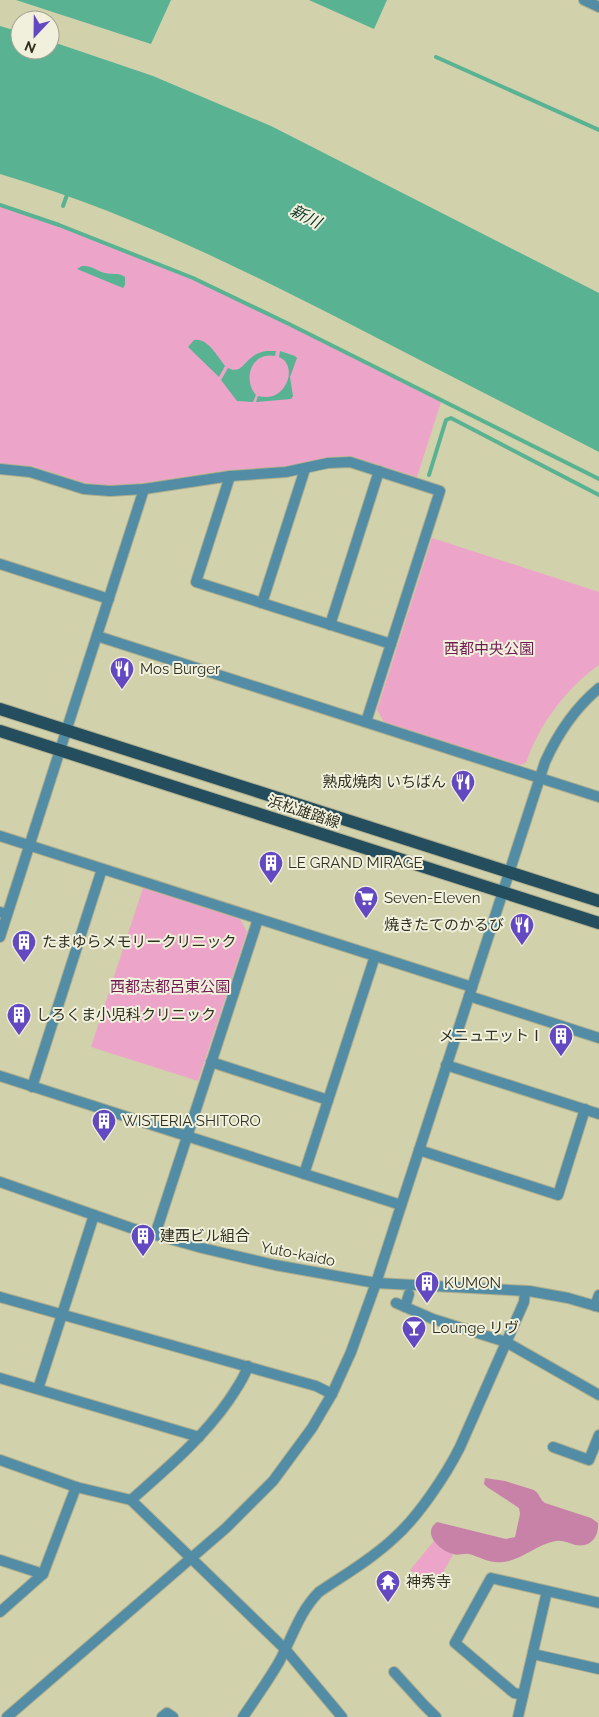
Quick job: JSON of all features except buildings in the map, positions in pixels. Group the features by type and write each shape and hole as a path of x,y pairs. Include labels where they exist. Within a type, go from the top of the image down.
{"main road":[{"name":"浜松雄踏線","path":"0,709 599,901"},
{"name":"浜松雄踏線","path":"0,731 599,923"}],"street":[{"path":"584,0 599,7"},
{"path":"0,469 30,472 84,489 97,491 144,489 230,476 286,472 339,462 350,462 440,491 366,722"},
{"path":"262,603 305,469"},
{"path":"330,624 379,471"},
{"path":"230,476 196,582 391,644"},
{"path":"0,937 4,913 29,846 144,489"},
{"path":"0,564 108,599"},
{"path":"97,636 599,797"},
{"path":"7,1717 242,1513 273,1481 312,1428 332,1394 351,1352 376,1283 544,762 560,731 581,704 599,688"},
{"path":"0,836 375,956 599,1038"},
{"path":"32,1086 102,869"},
{"path":"154,1235 258,918"},
{"path":"304,1174 375,956"},
{"path":"211,1062 328,1100"},
{"path":"446,1065 599,1114"},
{"path":"0,1076 401,1205"},
{"path":"419,1150 558,1195 585,1109"},
{"name":"Yuto-kaido","path":"0,1182 154,1235 259,1262 376,1283 525,1291 555,1296 597,1307"},
{"path":"38,1389 94,1215"},
{"path":"243,1717 274,1671 299,1619 311,1600 319,1592 394,1538 404,1528 440,1481 460,1447 524,1302 525,1291"},
{"path":"409,1294 401,1305 433,1319 506,1342 599,1395"},
{"path":"597,1307 599,1295"},
{"path":"0,1297 248,1366 316,1386 332,1394"},
{"path":"131,1500 199,1437 238,1387 248,1366"},
{"path":"0,1378 199,1437"},
{"path":"554,1447 589,1460 599,1435"},
{"path":"0,1460 76,1487 131,1500 285,1649 342,1717"},
{"path":"0,1612 43,1574 76,1487"},
{"path":"0,1560 43,1574"},
{"path":"523,1695 514,1693 455,1644 491,1578 599,1603"},
{"path":"518,1717 547,1591"},
{"path":"532,1654 599,1669"},
{"path":"394,1672 436,1717"},
{"path":"162,1717 167,1713 173,1717"}],"green space":[{"path":"0,206 59,225 193,278 441,402 417,477 350,456 339,456 285,467 229,470 143,483 109,486 86,483 31,466 0,464"},
{"name":"西都中央公園","path":"432,538 599,592 599,665 587,674 555,708 538,735 526,763 519,765 384,722 377,710"},
{"name":"西都志都呂東公園","path":"143,888 240,919 247,932 198,1081 91,1047"},
{"path":"434,1541 453,1555 434,1588 410,1570"}],"shaded area":[{"path":"485,1478 505,1481 534,1490 545,1503 591,1518 598,1523 595,1537 590,1543 585,1545 556,1541 542,1545 510,1561 503,1562 490,1561 469,1554 457,1555 448,1552 434,1541 432,1536 431,1531 437,1522 506,1539 515,1537 520,1514 519,1508 487,1487 484,1484"}],"water":[{"path":"16,0 171,0 151,44 60,14 60,10 47,10"},
{"path":"309,0 387,0 374,29"},
{"name":"新川","path":"0,26 10,29 10,60 60,60 60,44 153,76 271,126 599,293 599,452 350,324 222,261 91,204 0,174"},
{"path":"82,266 91,267 105,273 122,275 125,277 125,285 123,288 77,269"},
{"path":"194,340 199,340 208,345 225,366 219,377 188,347"},
{"path":"266,351 276,351 275,356 260,358 252,368 250,381 256,395 253,402 237,401 221,380 228,368 236,370 241,368 254,355"},
{"path":"280,351 297,358 290,377 293,396 291,399 256,402 258,396 268,397 276,394 283,389 287,382 288,368 285,361 279,357"}],"waterway":[{"path":"436,57 599,130"},
{"path":"63,206 68,192"},
{"path":"0,205 59,225 193,278 599,479"},
{"path":"429,475 446,420 451,418 599,495"}],"place":[{"name":"Mos Burger","path":"122,690"},
{"name":"熟成焼肉 いちばん","path":"463,803"},
{"name":"LE GRAND MIRAGE","path":"271,884"},
{"name":"Seven-Eleven","path":"366,919"},
{"name":"焼きたてのかるび","path":"522,946"},
{"name":"たまゆらメモリークリニック","path":"24,963"},
{"name":"しろくま小児科クリニック","path":"19,1036"},
{"name":"メニュエットⅠ","path":"561,1057"},
{"name":"WISTERIA SHITORO","path":"104,1142"},
{"name":"建西ビル組合","path":"143,1257"},
{"name":"KUMON","path":"427,1304"},
{"name":"Lounge リヴ","path":"414,1349"},
{"name":"神秀寺","path":"388,1603"}]}
